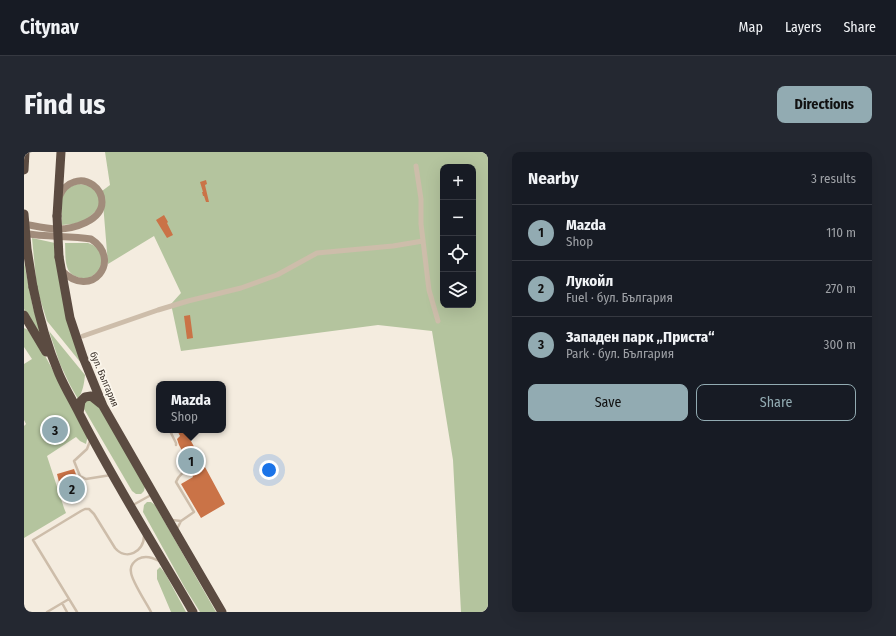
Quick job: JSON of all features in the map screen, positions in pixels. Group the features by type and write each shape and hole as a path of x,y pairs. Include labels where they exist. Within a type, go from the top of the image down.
{"highway":[{"path":"24,170 26,152"},
{"name":"бул. България","path":"61,152 57,216 59,257 72,324 80,348 103,406 222,612"},
{"path":"24,214 27,249 38,312 59,374"},
{"path":"24,315 59,374 112,475 193,612"},
{"path":"79,413 82,398 88,396 91,396 103,406"}],"main road":[{"path":"24,224 59,229 77,225 90,220 95,216 102,203 99,191 87,182 81,180 69,184 61,192 58,199"},
{"path":"24,233 47,236 91,238 100,247 103,254 104,266 97,277 84,282 78,282 66,275 61,270"}],"street":[{"path":"416,166 421,199 421,224 429,290 438,321"},
{"path":"84,336 158,310 241,288 276,275 317,253 393,246 423,241"},
{"path":"72,324 78,332 84,336"},
{"path":"80,348 84,336"}],"lane":[{"path":"26,325 36,335"},
{"path":"171,433 176,445"},
{"path":"91,436 87,449 74,461 80,476 86,479 112,475"},
{"path":"176,533 181,521 194,512 176,482 181,474 192,468"},
{"path":"130,506 153,494"},
{"path":"77,612 33,540 81,511 89,509 94,514 118,552 128,555 137,551 144,539 139,520"},
{"path":"167,518 181,521"},
{"path":"151,612 132,578 130,570 137,559 142,557 150,557 159,561 170,573"},
{"path":"47,612 69,599"},
{"path":"62,603 67,612"}],"green space":[{"path":"105,152 488,152 488,612 461,612 453,460 432,331 378,325 181,351 171,304 181,293 154,236 108,264 102,191 110,185"},
{"path":"79,184 92,187 100,197 99,208 86,220 73,224 62,225 61,205 64,194 72,186"},
{"path":"32,238 55,243 81,363 47,321 37,289"},
{"path":"65,243 88,243 93,245 98,249 102,257 100,270 88,279 71,274 66,262"},
{"path":"24,262 33,308 45,343 44,344 24,309"},
{"path":"24,328 28,330 43,352 88,435 86,444 76,437 47,456 66,513 24,538 24,426 26,424 24,420 24,364 32,359 24,347"},
{"path":"49,331 85,375 83,387 78,399 60,364"},
{"path":"95,400 145,486 144,491 141,494 136,494 132,491 84,409 84,401"},
{"path":"147,502 151,502 155,505 216,612 200,612 143,512 144,505"},
{"path":"160,567 165,573 186,612 171,612 157,579 157,570"}],"building":[{"path":"206,180 207,184 205,185 209,202 206,202 203,196 200,182"},
{"path":"164,215 173,235 167,238 156,220"},
{"path":"190,315 193,338 187,339 184,316"},
{"path":"178,433 187,433 225,504 201,518 181,484 193,477 192,474 196,471 193,464 190,466 179,445 177,439 180,436"},
{"path":"74,469 77,477 70,479 73,486 77,485 78,491 66,495 62,481 59,482 57,474"}],"place":[{"name":"Западен парк „Приста“","path":"55,430"},
{"name":"Mazda","path":"191,461"},
{"name":"Лукойл","path":"72,489"}]}
